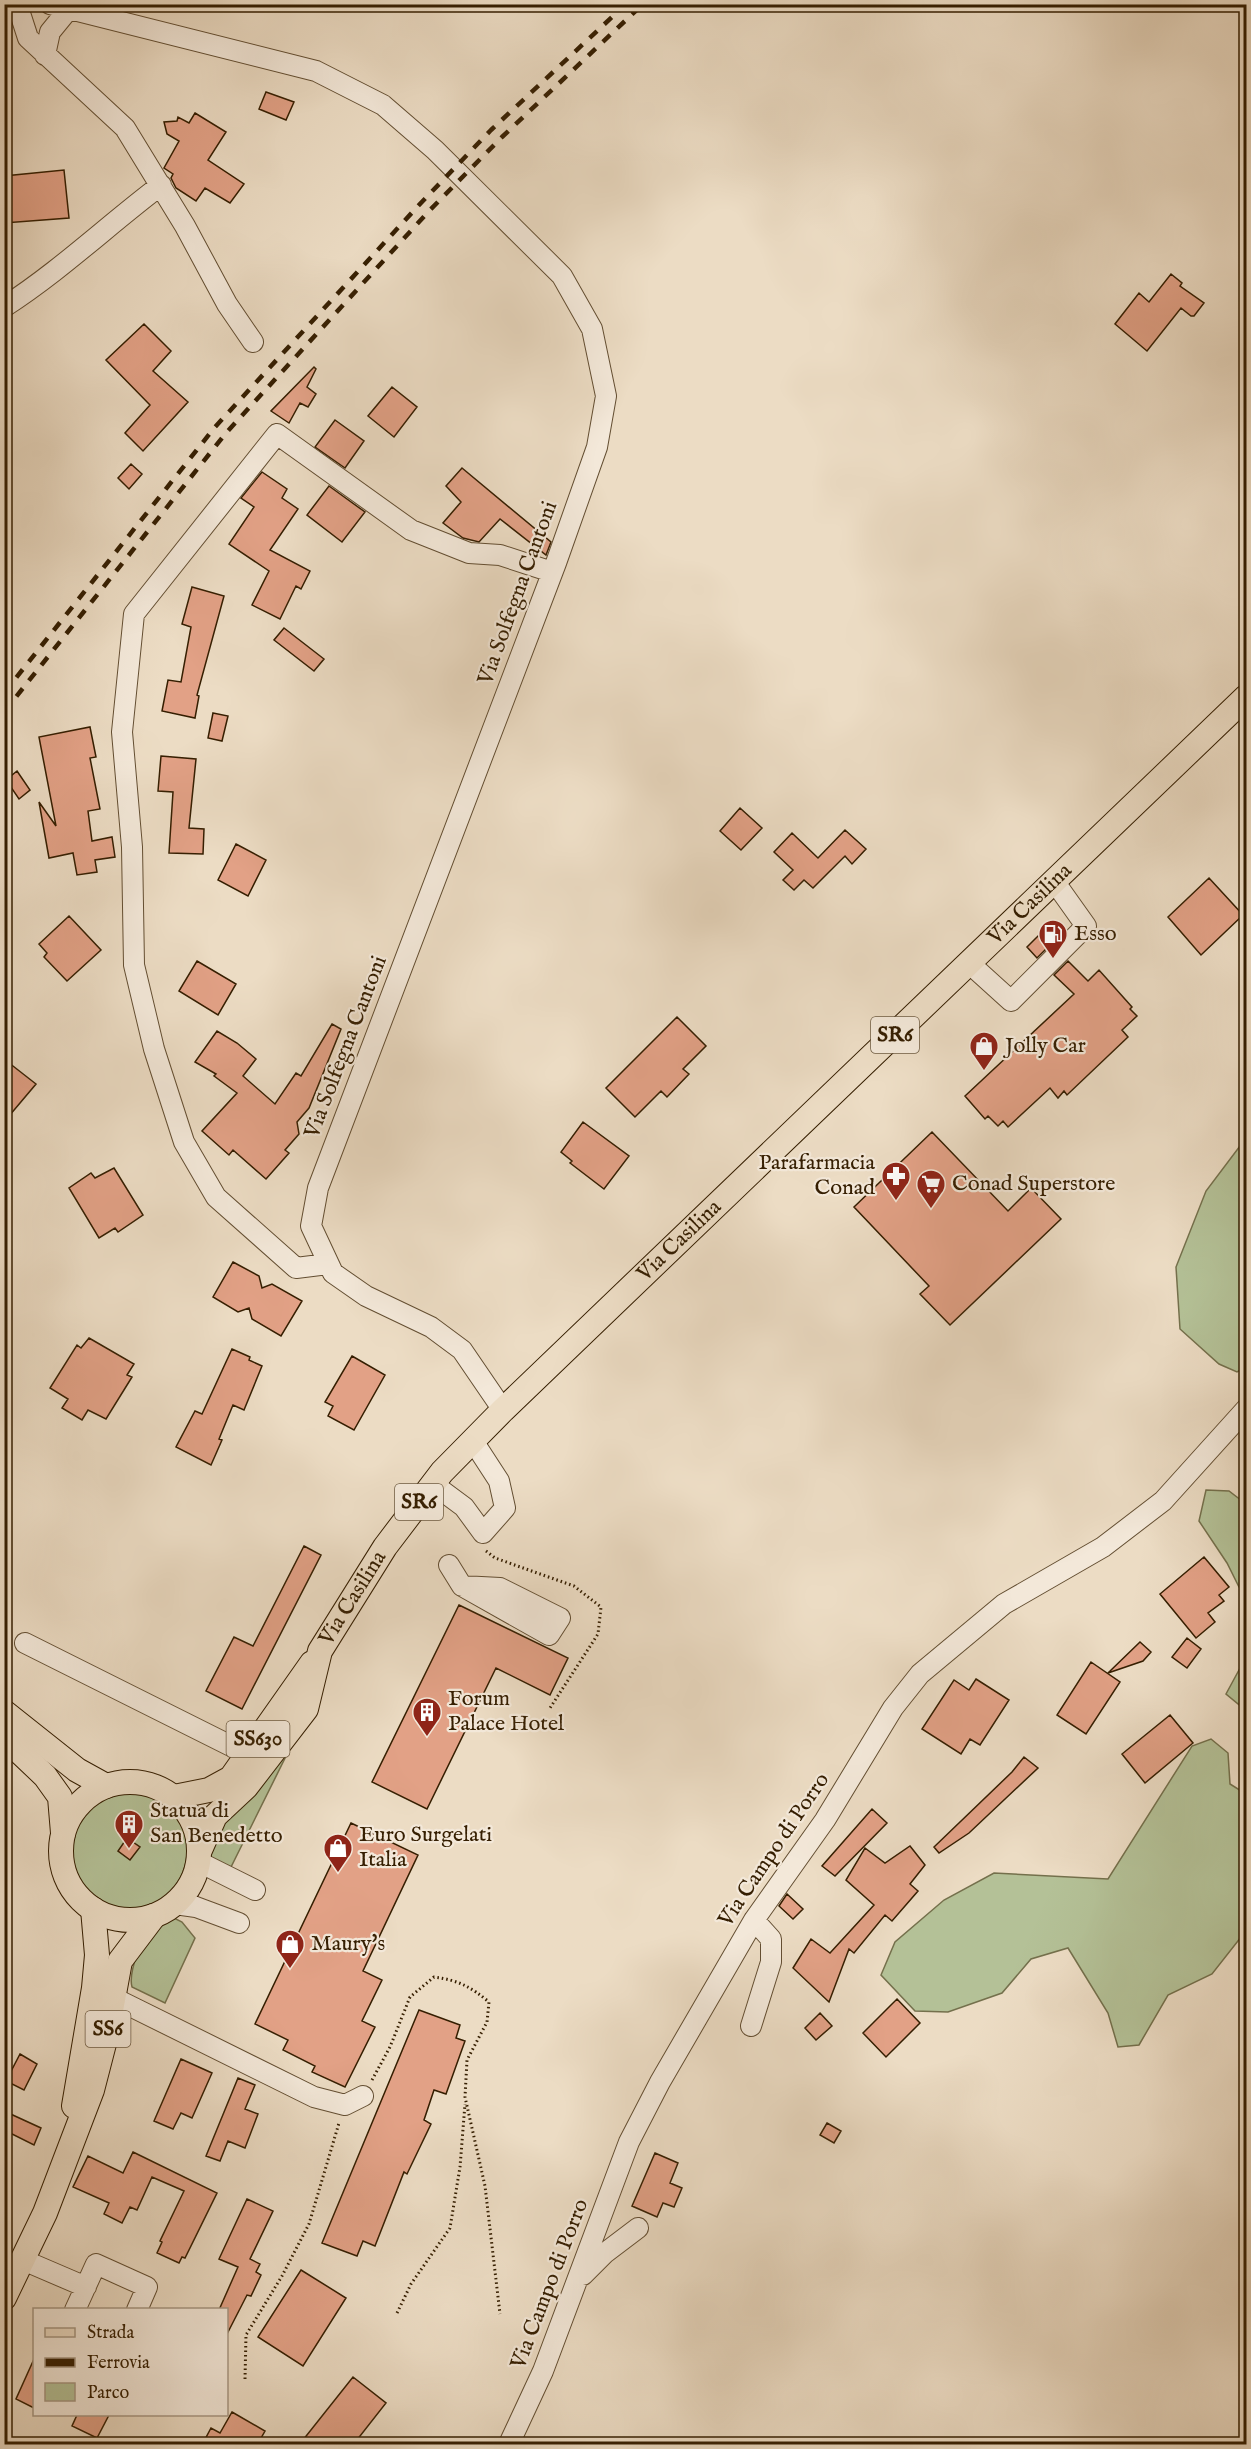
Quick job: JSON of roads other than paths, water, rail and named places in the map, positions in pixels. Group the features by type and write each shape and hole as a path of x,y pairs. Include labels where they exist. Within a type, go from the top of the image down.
{"main road":[{"name":"Via Casilina","path":"199,1856 215,1816 246,1787 306,1709 320,1651 385,1547 433,1484 503,1410 1246,696"},
{"name":"SS630","path":"174,1797 209,1790 231,1778 320,1651"},
{"path":"4,1712 76,1770 106,1786"},
{"path":"4,1737 45,1776 60,1797 63,1869 70,1885 93,1910 112,1918 133,1920 164,1910 186,1892 194,1878 199,1856 196,1830 188,1812 174,1797 159,1787 142,1782 124,1782 106,1786 87,1797 72,1814 63,1835"},
{"name":"SS6","path":"70,2148 74,2095 94,1988 97,1955 93,1910"},
{"name":"SS6","path":"4,2298 45,2213 92,2090 114,1998 120,1961 164,1910"}],"street":[{"path":"17,4 28,38 125,128 161,185 227,304 253,342"},
{"path":"45,55 59,7"},
{"name":"Via Solfegna Cantoni","path":"59,7 316,71 383,105 435,150 562,276 592,329 606,396 597,447 552,572 318,1188 311,1226 333,1273 366,1296 431,1327 462,1350 503,1410"},
{"path":"4,307 64,265 123,213 161,185"},
{"path":"328,1264 296,1268 216,1197 184,1142 154,1049 134,965 132,847 122,732 134,614 277,434 411,530 469,553 500,555 552,572"},
{"path":"969,963 1011,1001 1086,926 1054,881"},
{"name":"Via Campo di Porro","path":"509,2445 539,2381 629,2142 660,2082 754,1920 825,1820 893,1708 920,1674 1004,1604 1103,1547 1162,1501 1246,1409"},
{"path":"433,1484 464,1507 483,1533 505,1508 498,1481 473,1441"},
{"path":"449,1565 462,1586"},
{"path":"25,1643 247,1754"},
{"path":"199,1856 255,1890"},
{"path":"164,1910 196,1907 239,1923"},
{"path":"751,2026 771,1962 771,1939 754,1920"},
{"path":"114,1998 314,2097 345,2105 363,2096"},
{"path":"578,2280 605,2253 638,2228"},
{"path":"23,2259 86,2287"},
{"path":"76,2308 96,2264 147,2287 138,2308"}],"railway":[{"path":"4,693 215,427 491,130 626,4"},
{"path":"4,712 226,433 429,211 502,137 643,4"}],"place":[{"name":"Esso","path":"1053,960"},
{"name":"Jolly Car","path":"984,1072"},
{"name":"Parafarmacia Conad","path":"896,1202"},
{"name":"Conad Superstore","path":"931,1210"},
{"name":"Forum Palace Hotel","path":"427,1738"},
{"name":"Statua di San Benedetto","path":"129,1850"},
{"name":"Euro Surgelati Italia","path":"338,1874"},
{"name":"Maury's","path":"290,1970"}]}
